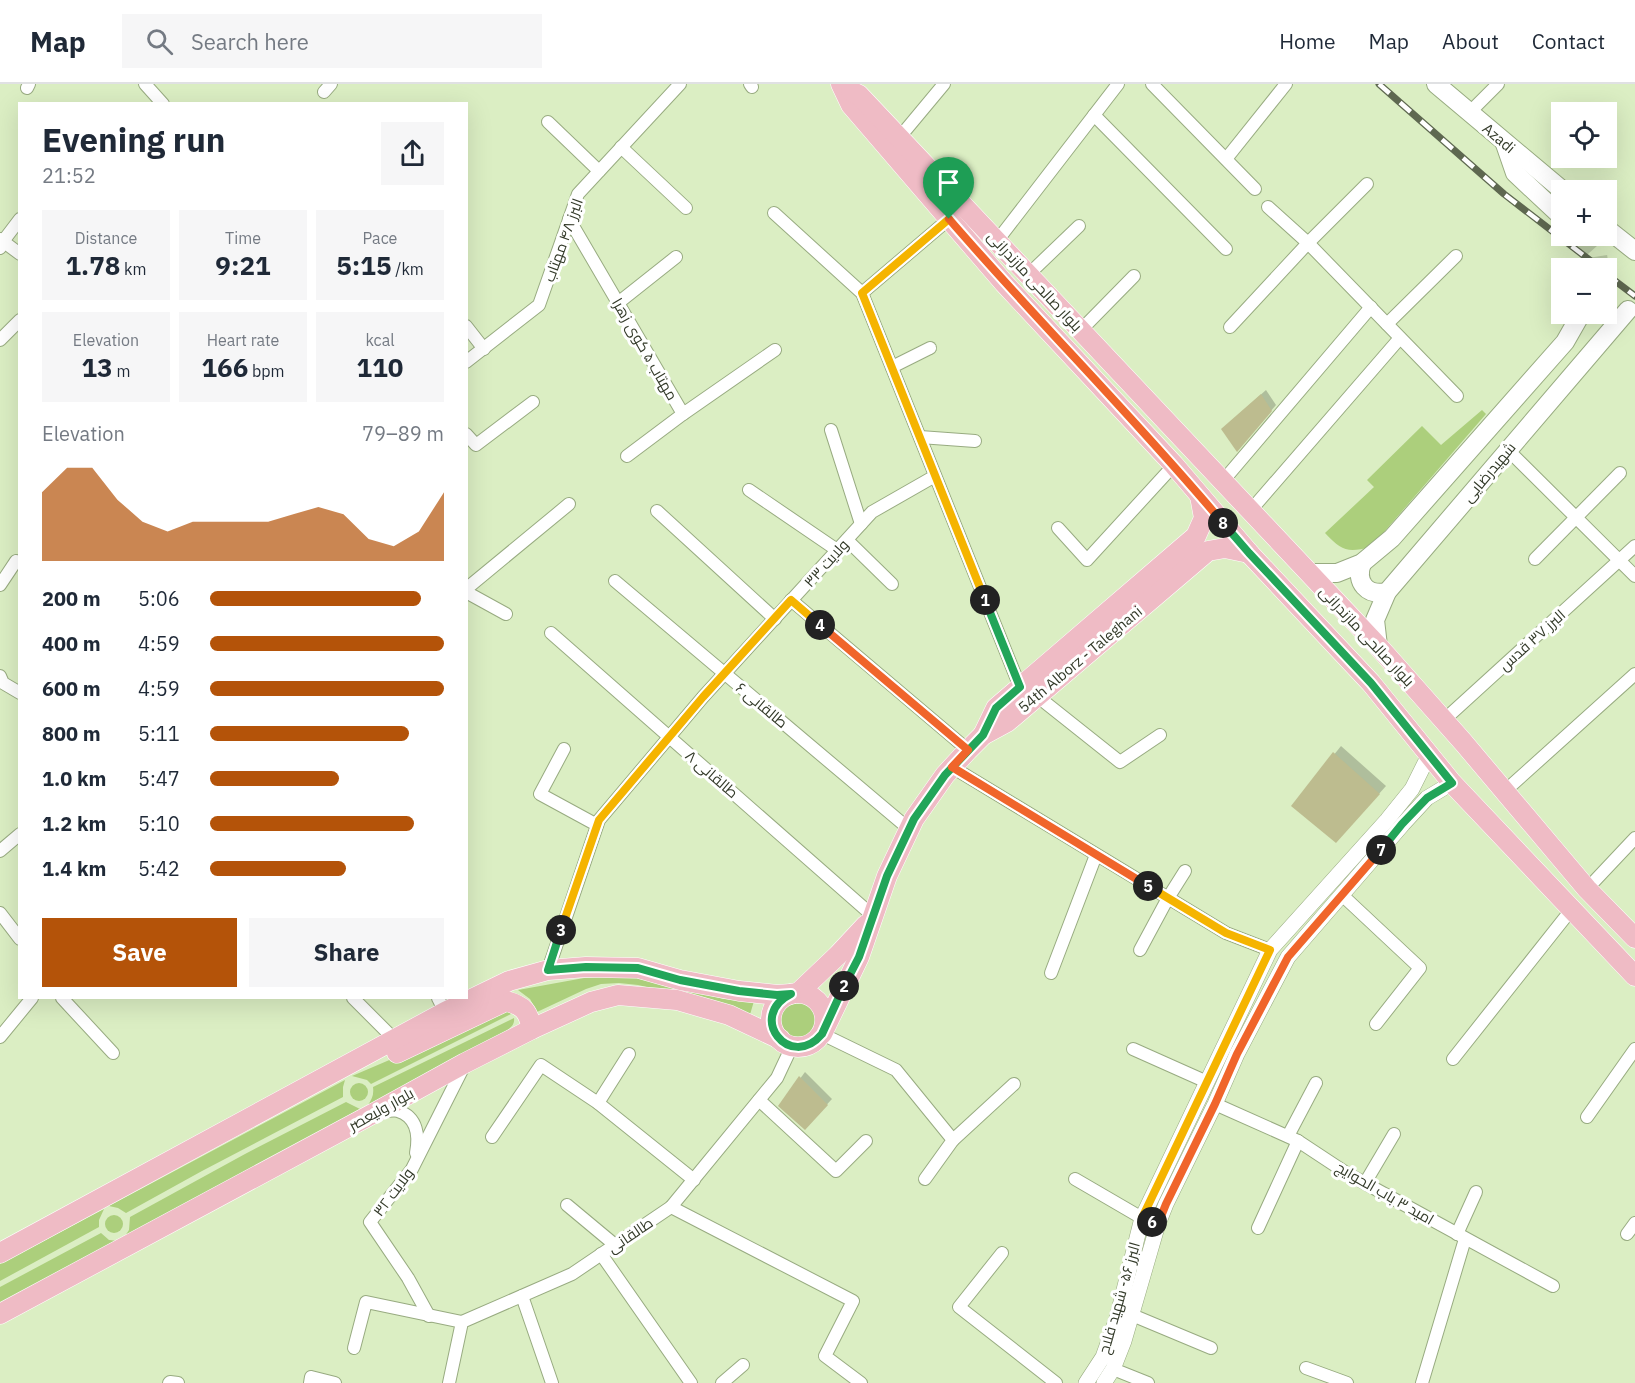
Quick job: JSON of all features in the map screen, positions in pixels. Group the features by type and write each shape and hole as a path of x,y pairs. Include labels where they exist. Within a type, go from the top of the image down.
{"main road":[{"name":"Azadi","path":"1436,84 1551,181"},
{"name":"بلوار صالحی مازندرانی","path":"842,86 860,95 1378,646 1505,791 1587,890 1635,938"},
{"name":"بلوار صالحی مازندرانی","path":"842,86 851,105 1004,283 1174,465 1249,553 1371,683 1452,783 1635,976"},
{"path":"1504,142 1515,173 1551,207"},
{"path":"1617,237 1635,251"},
{"name":"شهیدرضایی","path":"1378,646 1375,620 1387,592 1628,310"},
{"name":"شهیدرضایی","path":"1309,573 1337,573 1362,563 1392,538 1565,342 1575,324"},
{"path":"1565,342 1585,359"},
{"name":"54th Alborz - Taleghani","path":"1195,550 1196,536 1204,518 1200,494"},
{"name":"54th Alborz - Taleghani","path":"968,750 983,735 1007,722 1028,692 1195,550 1208,551 1225,548 1249,553"},
{"path":"1362,563 1359,571 1364,586 1371,591 1387,592"},
{"path":"873,916 838,955 794,994 783,998 776,1005 772,1014 774,1032 786,1043 801,1047 809,1045 822,1034 859,957 887,876 914,819 945,775 968,750"},
{"path":"468,995 548,970 586,967 638,968 680,980 739,991 777,995 806,994 819,1003 825,1018 822,1034"},
{"name":"بلوار ولیعصر","path":"0,1314 465,1063 591,1002 618,995 677,1000 729,1015 786,1043"},
{"path":"0,1253 395,1040 441,1005 458,999"},
{"path":"322,1079 389,1056 506,1001 519,1005 529,1015 532,1029"}],"street":[{"path":"145,84 161,102"},
{"name":"البرز ۴۸ مهتاب","path":"468,361 539,305 578,194 680,84"},
{"path":"899,138 944,84"},
{"path":"997,241 1118,84"},
{"path":"1152,84 1255,189"},
{"path":"1226,159 1286,84"},
{"path":"1469,113 1497,84"},
{"path":"1094,115 1226,249"},
{"path":"548,122 599,171"},
{"path":"621,147 686,208"},
{"path":"1230,327 1367,184"},
{"path":"1268,207 1308,243 1457,396"},
{"path":"774,213 862,293 935,476 1028,692 1120,762 1160,735"},
{"name":"مهتاب ۵ کوی زهرا","path":"569,219 683,414 775,350"},
{"path":"862,293 949,219"},
{"path":"18,221 1,242 18,253"},
{"path":"1029,274 1079,226"},
{"path":"1387,324 1456,256"},
{"path":"618,303 676,257"},
{"path":"1081,330 1134,276"},
{"path":"1223,481 1371,307"},
{"path":"0,340 18,322"},
{"path":"468,329 484,349"},
{"path":"1251,510 1400,338"},
{"path":"892,367 930,348"},
{"path":"468,436 476,445 533,402"},
{"path":"627,456 683,414"},
{"path":"831,430 861,524"},
{"path":"920,437 975,441"},
{"path":"1508,450 1635,576"},
{"path":"1058,528 1087,560 1174,465"},
{"path":"1535,558 1620,473"},
{"name":"ولایت ٣۳","path":"548,970 599,820 724,674 872,512 935,476"},
{"path":"749,490 837,550"},
{"path":"468,588 569,504"},
{"path":"657,511 775,619"},
{"path":"847,540 892,584"},
{"name":"البرز ۳۷ قدس","path":"1444,720 1635,546"},
{"path":"0,585 16,561"},
{"name":"طالقانی ۶","path":"615,581 909,829"},
{"path":"468,591 506,614"},
{"path":"791,600 968,750"},
{"name":"طالقانی ۸","path":"550,633 873,916"},
{"path":"1505,791 1635,674"},
{"path":"1,682 18,692"},
{"path":"564,749 540,794 597,825"},
{"name":"البرز ۵۶- شهید فلاح","path":"1086,1383 1103,1357 1117,1318 1142,1218 1270,950 1394,812 1412,789 1429,755"},
{"path":"952,767 1226,933 1270,950"},
{"name":"البرز ۵۶- شهید فلاح","path":"1104,1383 1113,1369 1132,1315 1166,1204 1237,1054 1288,957 1402,824 1427,798 1452,783"},
{"path":"0,850 18,836"},
{"path":"1587,890 1635,838"},
{"path":"1051,973 1096,855"},
{"path":"1140,950 1185,872"},
{"path":"1342,896 1420,968 1376,1024"},
{"path":"1453,1059 1571,910"},
{"path":"0,913 18,936"},
{"path":"0,1036 31,999"},
{"path":"63,999 113,1053"},
{"path":"354,999 395,1040"},
{"path":"822,1034 896,1070 953,1140"},
{"name":"طالقانی","path":"462,1322 572,1274 671,1207 777,1078 786,1043"},
{"path":"1133,1049 1207,1082"},
{"path":"1587,1117 1635,1050"},
{"path":"598,1103 629,1054"},
{"name":"ولایت ۳۲","path":"429,1316 408,1278 370,1222 412,1169 465,1063"},
{"path":"492,1137 541,1065 598,1103 694,1180"},
{"path":"1258,1228 1316,1083"},
{"path":"925,1179 953,1140 1014,1084"},
{"path":"759,1100 836,1171 866,1140"},
{"name":"امید ۳ باب الحوایج","path":"1215,1104 1293,1139 1348,1174 1553,1286"},
{"path":"376,1112 397,1110 406,1115 416,1127 418,1139 412,1169"},
{"path":"1365,1183 1394,1134"},
{"path":"1075,1179 1142,1218 1158,1224"},
{"path":"1422,1383 1461,1236 1476,1192"},
{"path":"567,1205 615,1245"},
{"path":"671,1207 854,1301 825,1356 861,1383"},
{"path":"1628,1234 1635,1223"},
{"path":"1002,1253 959,1307 1056,1383"},
{"path":"601,1254 691,1383"},
{"path":"522,1296 552,1383"},
{"path":"354,1348 366,1302 462,1322 449,1383"},
{"path":"1132,1315 1211,1348"},
{"path":"722,1383 743,1365"},
{"path":"1306,1368 1347,1383"},
{"path":"1113,1369 1148,1383"},
{"path":"310,1380 335,1383"},
{"path":"170,1383 178,1383"}],"green space":[{"path":"1482,410 1486,414 1371,547 1356,550 1345,549 1325,533 1374,487 1367,480 1422,426 1441,445"},
{"path":"634,976 724,999 754,1001 749,1018 723,1005 638,985 619,983 601,984 586,989 537,1012 530,999 518,990 584,978"},
{"path":"798,1000 812,1006 818,1020 812,1034 798,1040 784,1034 778,1020 784,1006"},
{"path":"504,1011 511,1014 371,1084 367,1080 352,1076"},
{"path":"514,1018 513,1024 505,1032 368,1105 373,1087"},
{"path":"345,1080 343,1097 126,1213 109,1206"},
{"path":"359,1083 365,1086 368,1092 365,1098 359,1101 353,1098 350,1092 353,1086"},
{"path":"346,1102 360,1109 123,1239 129,1230 130,1217"},
{"path":"104,1209 99,1220 99,1227 0,1281 0,1264"},
{"path":"110,1215 118,1215 123,1220 121,1231 110,1233 105,1228 105,1220"},
{"path":"101,1233 109,1240 118,1241 0,1306 0,1287"}],"building":[{"path":"1261,394 1272,411 1237,452 1221,429"},
{"path":"1333,752 1380,794 1336,843 1291,806"},
{"path":"799,1076 828,1105 805,1130 778,1106"}],"tunnel":[{"path":"1590,246 1598,258"}],"railway":[{"path":"1379,84 1504,194 1587,258"},
{"path":"1617,282 1635,296"}],"route":[{"path":"949,219 862,293 1020,687 996,708 983,735 968,750 945,775 914,819 887,876 859,957 822,1034 809,1045 801,1047 786,1044 774,1032 772,1014 776,1005 791,994 777,995 739,991 680,980 638,968 586,967 548,970 599,820 703,697 791,600 968,750 952,767 1226,933 1270,950 1142,1218 1158,1224 1237,1054 1288,957 1402,824 1427,798 1452,783 1371,683 1249,553 1174,465 1004,283 949,219"}]}
